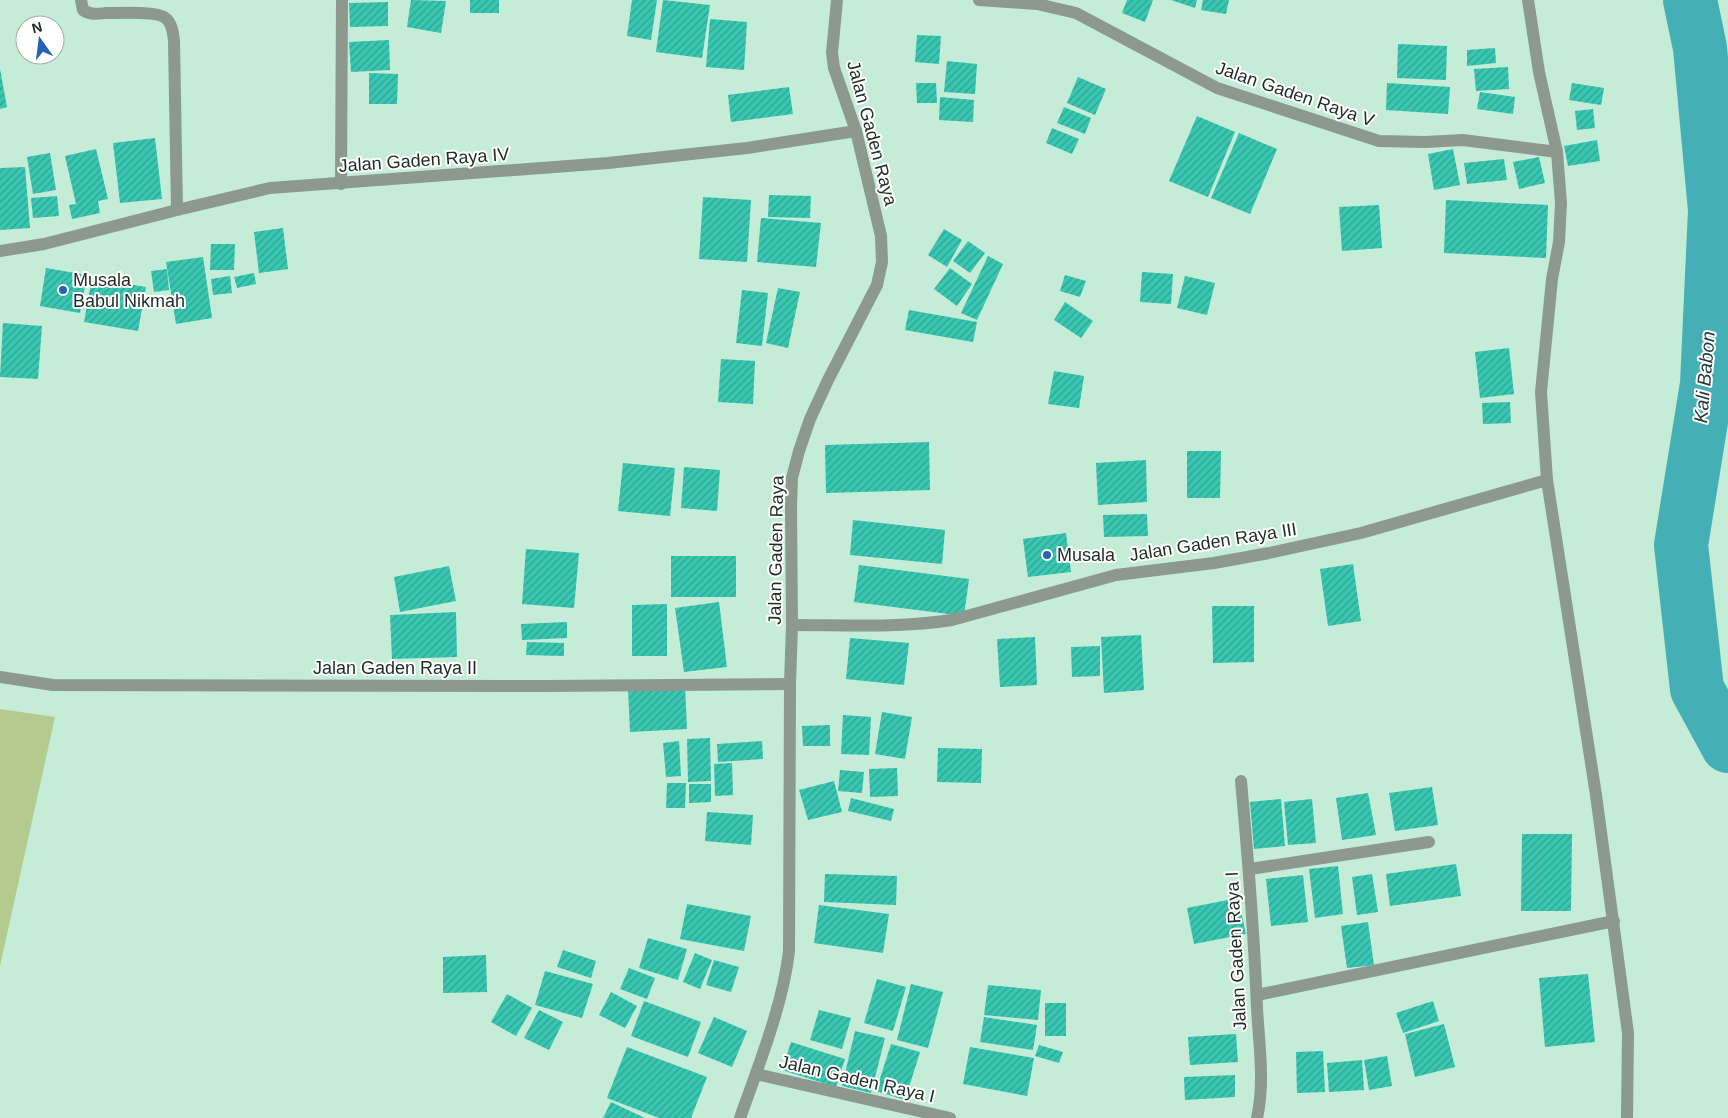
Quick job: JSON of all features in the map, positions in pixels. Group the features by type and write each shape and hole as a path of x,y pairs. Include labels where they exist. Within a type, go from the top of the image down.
{"street":[{"path":"81,0 83,10 89,14 120,12 158,14 165,17 172,27 174,41 177,210"},
{"path":"341,184 342,0"},
{"name":"Jalan Gaden Raya","path":"740,1118 756,1074 787,970 789,951 792,478 810,419 877,286 882,262 881,236 856,131 834,68 832,53 837,0"},
{"name":"Jalan Gaden Raya V","path":"979,0 1037,4 1076,13 1217,88 1379,142 1463,140 1557,152"},
{"path":"1528,0 1539,72 1557,152 1561,203 1560,234 1552,279 1541,392 1547,480 1614,921 1628,1033 1627,1118"},
{"name":"Jalan Gaden Raya IV","path":"0,251 44,244 177,210 270,188 291,185 341,184 608,164 746,148 856,131"},
{"name":"Jalan Gaden Raya III","path":"792,625 919,623 952,620 1116,575 1269,554 1361,533 1547,480"},
{"name":"Jalan Gaden Raya II","path":"0,677 63,685 546,686 790,684"},
{"name":"Jalan Gaden Raya I","path":"1241,781 1250,869 1262,1098 1257,1118"},
{"path":"1250,869 1429,842"},
{"path":"1257,995 1614,921"},
{"name":"Jalan Gaden Raya I","path":"756,1074 950,1118"}],"green space":[{"path":"0,709 55,717 0,966"}],"building":[{"path":"411,0 446,1 441,33 407,27"},
{"path":"470,0 499,0 499,13 470,13"},
{"path":"632,0 657,0 651,40 627,36"},
{"path":"663,0 710,5 702,58 656,52"},
{"path":"1127,0 1153,0 1145,22 1122,13"},
{"path":"1171,0 1197,0 1195,8"},
{"path":"1203,0 1229,0 1226,14 1201,10"},
{"path":"388,2 388,26 350,27 349,3"},
{"path":"710,19 747,22 744,70 706,67"},
{"path":"917,35 941,36 939,64 915,62"},
{"path":"389,40 390,70 351,72 349,42"},
{"path":"1398,44 1447,46 1446,80 1397,78"},
{"path":"1495,48 1496,63 1467,66 1467,50"},
{"path":"947,61 977,64 975,94 944,92"},
{"path":"1508,67 1509,89 1476,91 1474,69"},
{"path":"0,69 7,107 0,109"},
{"path":"369,73 398,74 397,104 369,104"},
{"path":"1078,77 1106,89 1095,115 1067,103"},
{"path":"916,83 936,83 937,103 917,103"},
{"path":"1387,83 1450,87 1448,114 1386,110"},
{"path":"1572,83 1604,88 1601,105 1569,100"},
{"path":"789,87 793,114 731,122 728,95"},
{"path":"1480,92 1515,97 1513,114 1477,109"},
{"path":"940,97 974,100 973,122 939,120"},
{"path":"1064,107 1091,118 1085,134 1057,123"},
{"path":"1593,109 1595,128 1577,130 1575,111"},
{"path":"1197,116 1235,132 1208,197 1169,181"},
{"path":"1052,128 1079,139 1072,154 1046,143"},
{"path":"1239,133 1277,149 1250,214 1211,198"},
{"path":"155,138 162,199 120,203 113,143"},
{"path":"1597,140 1600,161 1568,166 1564,146"},
{"path":"96,149 108,199 98,201 100,213 72,219 69,205 76,204 65,156"},
{"path":"1453,149 1460,185 1434,190 1428,154"},
{"path":"50,153 56,190 33,194 27,157"},
{"path":"1539,157 1545,183 1519,189 1513,162"},
{"path":"1504,159 1507,180 1467,184 1464,163"},
{"path":"25,167 30,228 0,230 0,168"},
{"path":"769,195 811,196 810,218 768,217"},
{"path":"57,196 59,216 33,218 31,198"},
{"path":"703,197 751,200 747,262 699,259"},
{"path":"1446,200 1548,205 1546,258 1444,253"},
{"path":"1379,205 1382,248 1342,251 1339,207"},
{"path":"761,218 821,223 816,267 757,262"},
{"path":"283,228 288,269 259,273 254,232"},
{"path":"944,229 962,240 947,267 928,255"},
{"path":"968,241 985,253 970,273 953,261"},
{"path":"211,244 235,244 234,270 210,270"},
{"path":"988,256 1003,264 977,320 961,313"},
{"path":"203,257 212,318 176,324 166,262"},
{"name":"Musala Babul Nikmah","path":"46,268 87,275 80,313 40,306"},
{"path":"950,268 972,284 957,306 934,289"},
{"path":"167,269 169,290 154,292 151,271"},
{"path":"1142,272 1173,274 1171,304 1140,302"},
{"path":"254,273 256,284 237,288 234,277"},
{"path":"1065,275 1086,281 1080,297 1060,291"},
{"path":"230,276 232,293 213,295 211,279"},
{"path":"1185,276 1215,283 1207,315 1177,308"},
{"path":"92,278 146,287 138,331 84,322"},
{"path":"778,288 800,292 788,348 766,343"},
{"path":"742,290 768,293 762,346 736,343"},
{"path":"1065,302 1093,321 1081,338 1054,320"},
{"path":"909,310 977,322 973,342 905,330"},
{"path":"3,323 42,326 38,379 0,377"},
{"path":"1509,348 1514,394 1480,398 1475,352"},
{"path":"721,359 755,361 753,404 718,402"},
{"path":"1054,371 1084,376 1079,408 1048,404"},
{"path":"1510,402 1511,423 1483,424 1482,403"},
{"path":"929,442 930,490 826,493 825,445"},
{"path":"1187,451 1221,451 1220,498 1187,498"},
{"path":"1146,460 1147,502 1098,505 1096,463"},
{"path":"623,463 675,468 670,516 618,511"},
{"path":"684,467 720,470 717,511 681,508"},
{"path":"1147,514 1148,536 1104,537 1103,515"},
{"path":"853,520 945,530 942,564 850,555"},
{"name":"Musala","path":"1066,533 1071,572 1028,577 1023,539"},
{"path":"526,549 579,553 574,608 522,604"},
{"path":"671,556 736,556 736,597 671,597"},
{"path":"1353,564 1361,621 1328,626 1320,569"},
{"path":"859,565 969,579 964,616 854,602"},
{"path":"449,566 456,601 400,612 394,577"},
{"path":"719,602 727,667 684,672 675,608"},
{"path":"667,604 667,656 632,656 632,605"},
{"path":"1212,606 1254,606 1254,662 1213,663"},
{"path":"456,612 457,657 392,659 390,615"},
{"path":"567,622 567,638 522,640 521,624"},
{"path":"1141,635 1144,690 1104,693 1101,637"},
{"path":"1035,637 1037,685 1000,687 997,639"},
{"path":"850,638 909,643 904,685 846,679"},
{"path":"527,642 564,643 564,656 526,655"},
{"path":"1100,646 1100,676 1072,677 1071,647"},
{"path":"685,686 687,729 630,732 628,689"},
{"path":"882,712 912,717 905,759 875,754"},
{"path":"843,715 871,717 869,755 841,754"},
{"path":"830,725 830,746 803,746 802,726"},
{"path":"710,738 711,781 688,782 687,739"},
{"path":"679,741 681,776 666,777 663,743"},
{"path":"762,741 763,759 718,762 717,744"},
{"path":"938,748 982,749 981,783 937,782"},
{"path":"732,763 733,795 715,796 714,764"},
{"path":"897,768 898,796 870,797 869,769"},
{"path":"840,770 864,772 862,793 838,791"},
{"path":"834,781 842,812 808,820 799,790"},
{"path":"667,783 686,783 685,808 666,808"},
{"path":"689,784 711,784 711,802 689,803"},
{"path":"1432,787 1438,825 1395,831 1389,793"},
{"path":"1368,793 1376,835 1342,840 1336,798"},
{"path":"851,798 894,809 891,821 848,811"},
{"path":"1281,799 1285,846 1254,849 1250,802"},
{"path":"1312,799 1316,843 1288,845 1284,802"},
{"path":"707,812 753,815 751,845 705,841"},
{"path":"1522,834 1572,834 1571,911 1521,911"},
{"path":"1456,864 1461,896 1390,906 1386,874"},
{"path":"1338,866 1343,914 1315,918 1309,869"},
{"path":"825,874 897,876 896,905 824,902"},
{"path":"1372,874 1378,912 1357,915 1352,877"},
{"path":"1303,875 1308,922 1271,926 1266,879"},
{"path":"1238,898 1246,934 1194,944 1187,908"},
{"path":"687,904 751,916 744,951 680,939"},
{"path":"819,905 889,914 883,953 814,943"},
{"path":"1368,922 1374,965 1347,968 1341,926"},
{"path":"648,938 687,949 678,980 639,968"},
{"path":"563,950 596,961 591,978 557,967"},
{"path":"695,953 712,960 700,989 683,982"},
{"path":"486,955 487,992 443,993 443,957"},
{"path":"714,960 739,967 731,992 706,985"},
{"path":"629,968 655,978 647,999 620,989"},
{"path":"545,971 593,984 582,1018 535,1005"},
{"path":"1588,974 1595,1042 1545,1047 1539,978"},
{"path":"877,979 906,987 893,1031 864,1023"},
{"path":"911,984 943,992 928,1048 897,1040"},
{"path":"988,985 1041,990 1038,1020 984,1015"},
{"path":"611,992 637,1006 625,1028 599,1015"},
{"path":"507,994 532,1008 516,1036 491,1022"},
{"path":"644,1001 701,1022 688,1057 631,1036"},
{"path":"1433,1001 1439,1021 1403,1033 1396,1013"},
{"path":"1045,1003 1066,1003 1066,1036 1045,1036"},
{"path":"539,1010 563,1022 549,1050 524,1038"},
{"path":"819,1010 851,1018 842,1049 810,1040"},
{"path":"714,1017 747,1031 732,1067 698,1053"},
{"path":"984,1017 1037,1025 1033,1050 980,1042"},
{"path":"1444,1024 1455,1067 1415,1077 1405,1034"},
{"path":"855,1031 885,1038 871,1093 842,1086"},
{"path":"1236,1034 1238,1062 1190,1065 1188,1037"},
{"path":"791,1042 845,1059 836,1087 782,1070"},
{"path":"891,1044 920,1052 905,1100 876,1091"},
{"path":"1039,1045 1063,1052 1059,1063 1035,1056"},
{"path":"627,1047 707,1077 691,1118 659,1118 607,1098"},
{"path":"970,1047 1034,1058 1027,1096 963,1084"},
{"path":"1323,1051 1325,1092 1297,1093 1296,1052"},
{"path":"1387,1056 1392,1086 1369,1090 1364,1060"},
{"path":"1362,1060 1364,1090 1329,1092 1327,1063"},
{"path":"1235,1075 1235,1097 1185,1100 1184,1077"},
{"path":"611,1102 645,1118 603,1118"}],"waterway":[{"name":"Kali Babon","path":"1690,0 1700,48 1715,210 1707,384 1681,545 1697,689 1728,746"}],"place":[{"name":"Musala Babul Nikmah","path":"63,290"},
{"name":"Musala","path":"1047,555"}]}
